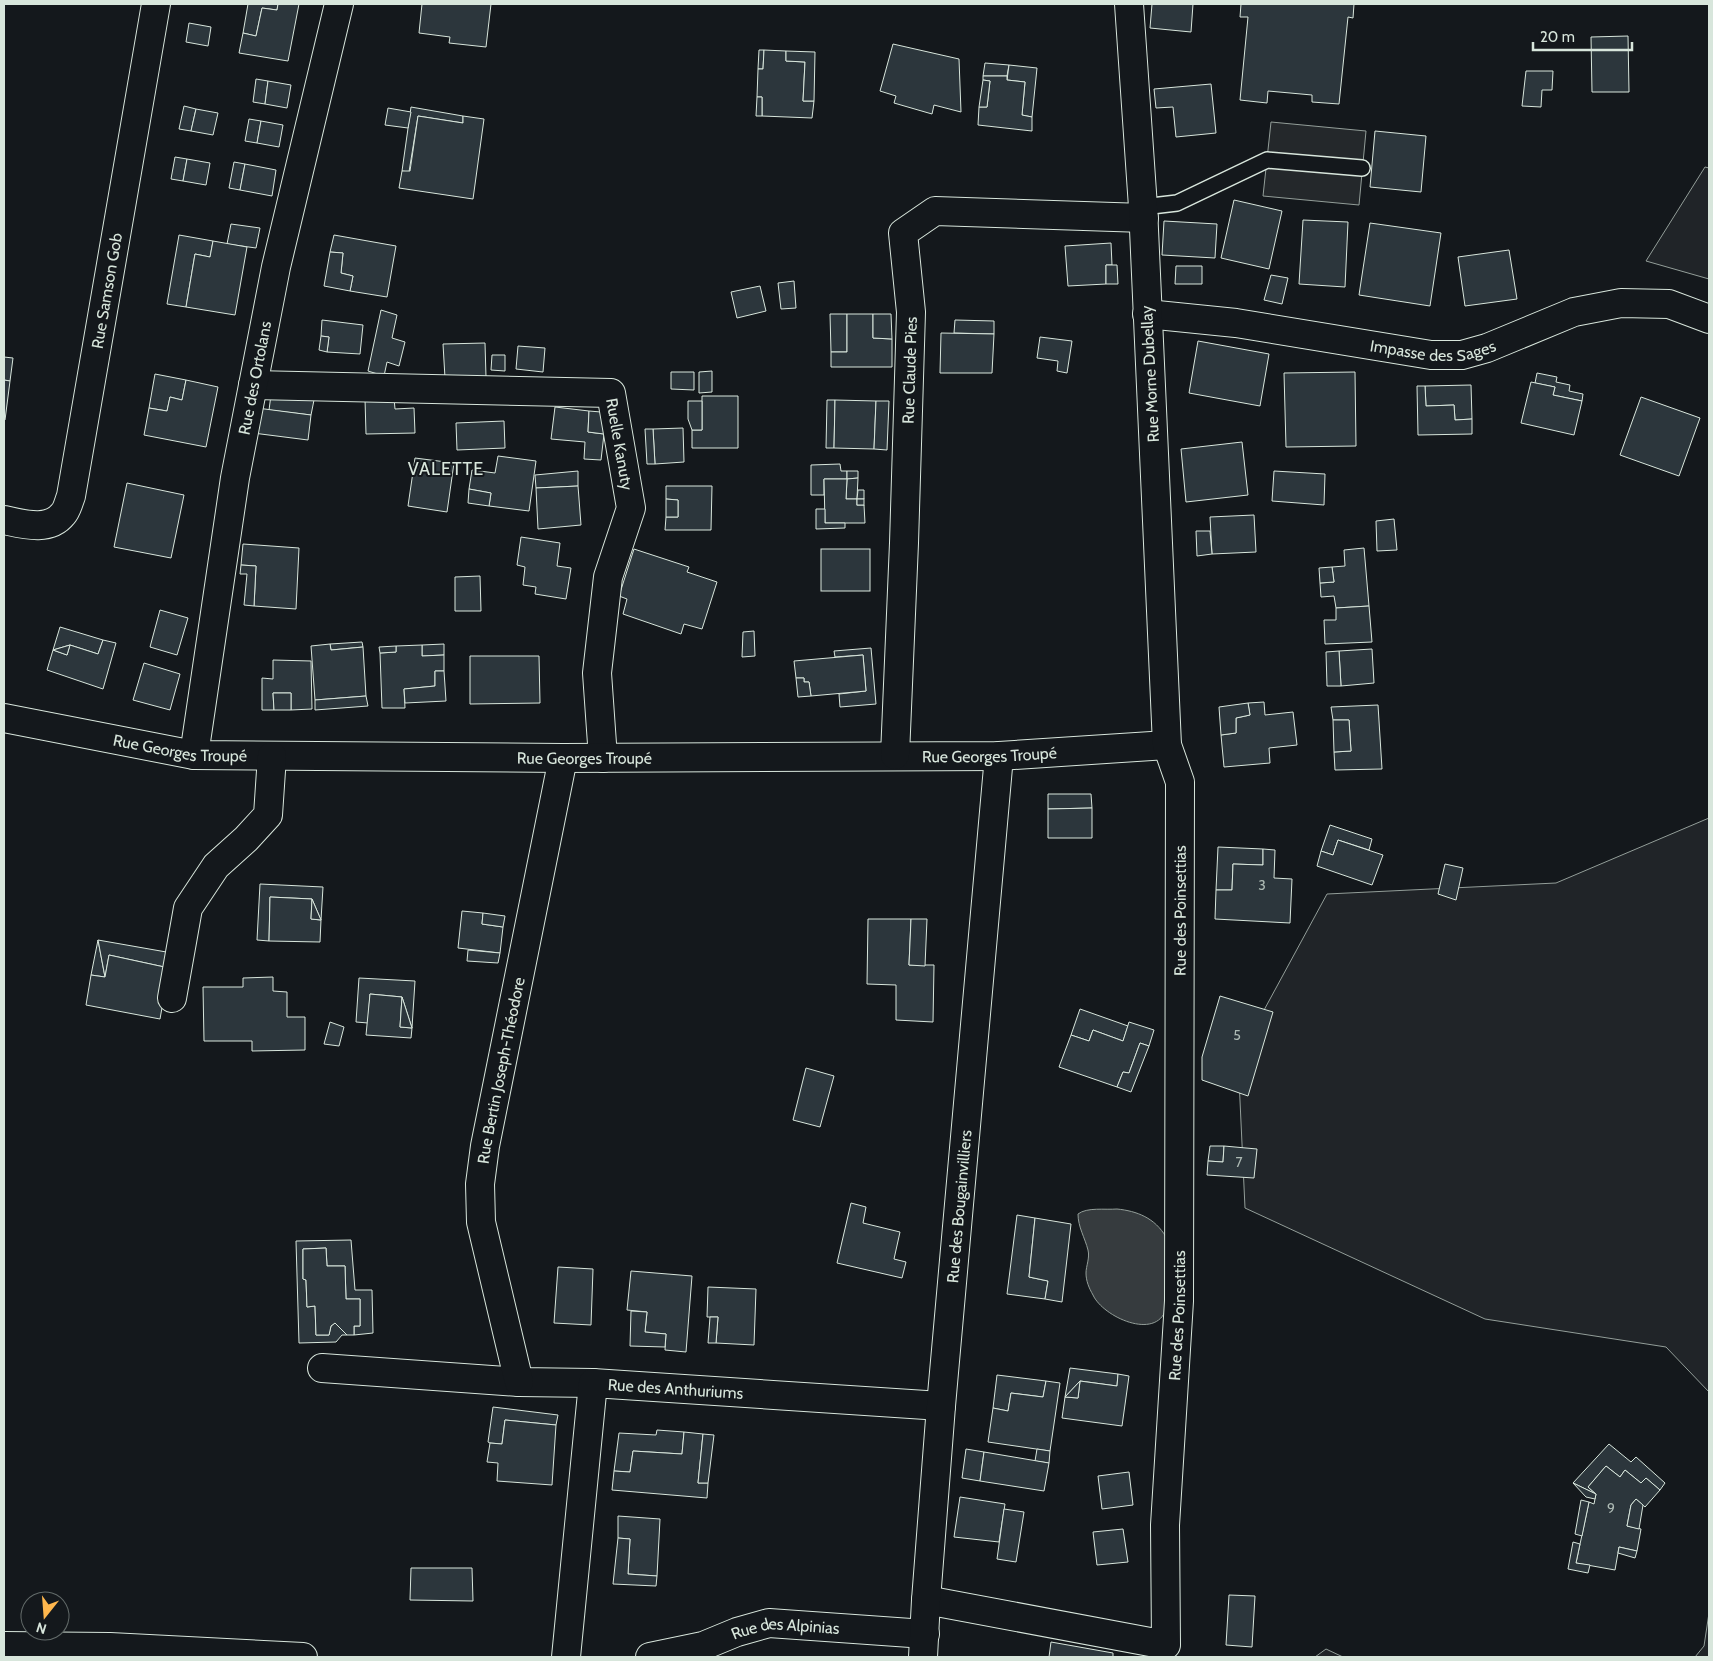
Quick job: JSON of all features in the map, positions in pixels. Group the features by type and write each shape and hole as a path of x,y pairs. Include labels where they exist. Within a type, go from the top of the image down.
{"street":[{"name":"Rue Samson Gob","path":"4,520 31,526 49,524 64,514 71,496 156,4"},
{"name":"Rue des Ortolans","path":"194,755 235,478 276,267 339,4"},
{"name":"Rue Morne Dubellay","path":"1130,4 1144,213 1167,745"},
{"name":"Rue Claude Pies","path":"895,756 911,312 903,233 935,212 1144,213"},
{"name":"Impasse des Sages","path":"1147,314 1236,323 1431,355 1462,355 1487,348 1574,312 1621,303 1669,304 1709,319"},
{"name":"Ruelle Kanuty","path":"253,385 612,394 631,508 608,577 601,635 597,674 603,758"},
{"name":"Rue Georges Troupé","path":"4,718 194,755 563,758 999,756 1167,745"},
{"name":"Rue des Poinsettias","path":"926,1600 1166,1645 1165,1525 1179,1301 1180,832 1180,782 1167,745"},
{"path":"172,998 188,908 216,866 246,839 268,815 272,756"},
{"name":"Rue des Bougainvilliers","path":"924,1646 941,1406 999,756"},
{"name":"Rue Bertin Joseph-Théodore","path":"518,1382 481,1222 480,1184 487,1136 563,758"},
{"path":"322,1368 518,1382 593,1383"},
{"name":"Rue des Anthuriums","path":"566,1657 593,1383 941,1406"},
{"name":"Rue des Alpinias","path":"650,1657 703,1646 737,1632 769,1623 924,1646"},
{"path":"4,1646 110,1647 303,1657"}],"lane":[{"path":"1144,213 1177,203 1267,160 1362,168"}],"shaded area":[{"path":"1271,122 1366,131 1359,205 1263,196"},
{"path":"1705,167 1709,168 1709,279 1646,261"},
{"path":"1709,818 1709,1392 1666,1347 1485,1319 1245,1208 1238,1058 1327,894 1556,883"},
{"path":"1117,1209 1132,1212 1151,1220 1162,1230 1166,1237 1166,1309 1160,1318 1152,1323 1141,1324 1118,1318 1099,1303 1087,1282 1088,1253 1078,1214 1091,1210"},
{"path":"1709,1613 1709,1657 1695,1657 1704,1646"},
{"path":"1326,1649 1343,1657 1315,1657"}],"building":[{"path":"248,4 278,4 277,10 262,8 256,36 243,33"},
{"path":"278,4 299,4 288,61 239,53 243,33 256,36 262,8 277,10"},
{"path":"422,4 491,4 486,47 449,43 450,37 419,33"},
{"path":"1152,4 1193,4 1191,32 1150,28"},
{"path":"1241,4 1354,4 1353,18 1348,17 1339,104 1312,102 1312,95 1268,91 1267,103 1240,100 1248,17 1240,17"},
{"path":"189,23 211,27 208,46 186,42"},
{"path":"1628,36 1629,92 1592,92 1591,37"},
{"path":"893,44 959,59 961,112 934,105 932,114 894,103 896,96 880,91"},
{"path":"759,50 764,50 763,69 758,69"},
{"path":"764,50 786,51 786,61 805,62 803,101 814,101 812,118 762,116 762,97 757,97 758,69 763,69"},
{"path":"786,51 815,52 814,101 803,101 805,62 786,61"},
{"path":"985,63 1009,65 1007,76 983,76"},
{"path":"1009,65 1037,68 1032,117 1022,115 1025,82 1007,80"},
{"path":"1526,71 1553,71 1552,90 1542,90 1541,107 1522,106"},
{"path":"983,76 1007,76 1007,80 1025,82 1022,115 1032,117 1032,131 978,125 979,107 987,107 990,81 983,80"},
{"path":"256,79 268,81 265,104 253,102"},
{"path":"983,80 990,81 987,107 979,107"},
{"path":"268,81 291,85 287,108 265,104"},
{"path":"1211,84 1216,133 1176,137 1173,107 1156,108 1154,89"},
{"path":"757,97 762,97 762,116 756,116"},
{"path":"184,106 196,109 191,131 179,129"},
{"path":"411,107 463,116 463,123 418,116 409,172 402,171"},
{"path":"388,108 411,112 408,128 385,125"},
{"path":"196,109 218,113 213,135 191,131"},
{"path":"418,116 463,123 463,116 484,119 473,199 399,188 402,171 410,171"},
{"path":"249,119 261,121 257,143 245,141"},
{"path":"261,121 283,125 279,147 257,143"},
{"path":"1375,131 1426,136 1421,192 1370,187"},
{"path":"175,157 187,159 183,181 171,179"},
{"path":"187,159 210,163 206,185 183,181"},
{"path":"234,162 245,164 240,190 229,188"},
{"path":"245,164 276,170 272,196 240,190"},
{"path":"1234,200 1282,211 1269,269 1221,258"},
{"path":"1303,220 1348,222 1345,287 1299,284"},
{"path":"1164,221 1217,224 1215,258 1162,255"},
{"path":"1370,223 1441,233 1430,306 1359,295"},
{"path":"231,224 260,228 256,248 227,244"},
{"path":"179,235 213,241 210,257 195,254 186,307 167,304"},
{"path":"334,235 396,246 387,297 350,291 353,276 341,273 343,253 330,252"},
{"path":"213,241 247,247 235,315 186,307 195,254 210,257"},
{"path":"1111,243 1112,265 1106,265 1106,284 1068,286 1065,246"},
{"path":"1509,250 1517,299 1465,306 1458,257"},
{"path":"330,252 343,253 341,273 353,276 350,291 324,286"},
{"path":"1106,265 1117,265 1118,284 1106,284"},
{"path":"1176,266 1202,266 1202,284 1175,284"},
{"path":"1271,275 1288,278 1282,304 1264,300"},
{"path":"794,281 796,308 781,309 778,283"},
{"path":"760,286 766,311 737,318 731,292"},
{"path":"381,310 397,315 392,338 405,342 399,366 387,362 384,376 368,371"},
{"path":"830,314 847,314 847,352 831,352"},
{"path":"847,314 873,314 873,338 892,339 892,367 831,367 831,352 847,352"},
{"path":"873,314 891,314 892,339 873,338"},
{"path":"322,320 363,325 360,354 327,352 329,337 321,336"},
{"path":"955,320 994,321 994,334 954,333"},
{"path":"941,333 994,334 992,373 940,373"},
{"path":"321,336 329,337 327,352 319,350"},
{"path":"1040,337 1072,341 1067,373 1057,371 1058,361 1037,358"},
{"path":"1198,341 1269,354 1260,406 1189,393"},
{"path":"485,343 486,377 445,378 443,344"},
{"path":"518,346 545,348 543,372 516,369"},
{"path":"492,355 505,355 505,371 491,370"},
{"path":"4,357 13,358 10,381 4,380"},
{"path":"712,371 712,392 699,393 699,372"},
{"path":"671,372 694,372 694,390 671,389"},
{"path":"1355,372 1356,446 1286,447 1284,373"},
{"path":"1537,373 1557,377 1556,382 1570,385 1569,391 1583,394 1582,401 1553,395 1555,387 1535,383"},
{"path":"155,374 186,380 182,400 170,397 167,411 149,408"},
{"path":"4,380 10,381 5,420 4,420"},
{"path":"186,380 218,387 206,447 144,435 149,408 167,411 170,397 182,400"},
{"path":"1531,382 1555,387 1553,395 1582,401 1574,435 1521,423"},
{"path":"1471,385 1472,419 1455,420 1454,405 1426,406 1425,386"},
{"path":"1417,386 1425,386 1426,406 1454,405 1455,420 1472,419 1472,434 1418,435"},
{"path":"271,395 314,400 311,415 269,410"},
{"path":"702,396 738,396 738,448 692,448 692,430 702,430"},
{"path":"1641,397 1700,418 1679,476 1620,455"},
{"path":"394,398 395,409 414,408 415,433 366,434 365,399"},
{"path":"827,400 835,400 834,448 826,448"},
{"path":"835,400 876,401 874,449 834,448"},
{"path":"688,401 702,401 702,430 692,430 688,419"},
{"path":"876,401 889,401 887,450 874,449"},
{"path":"555,407 589,411 588,432 604,434 601,460 584,459 585,442 551,439"},
{"path":"257,408 311,415 308,440 253,433"},
{"path":"589,411 601,412 604,434 588,432"},
{"path":"504,421 505,448 457,450 456,423"},
{"path":"683,428 684,462 655,464 653,429"},
{"path":"645,429 653,429 655,464 647,464"},
{"path":"1242,442 1248,495 1186,502 1181,449"},
{"path":"498,456 536,461 529,511 489,506 491,493 469,489 472,470 495,473"},
{"path":"415,458 454,463 447,512 408,506"},
{"path":"840,464 841,471 847,471 847,479 824,479 824,495 811,495 811,465"},
{"path":"578,471 578,486 536,488 535,475"},
{"path":"847,471 858,471 858,478 847,479"},
{"path":"1274,471 1325,474 1324,505 1272,501"},
{"path":"858,478 857,499 846,499 847,479"},
{"path":"824,479 847,479 846,499 857,499 857,505 864,505 865,523 825,523"},
{"path":"127,483 184,495 171,558 114,547"},
{"path":"578,486 581,525 538,529 536,488"},
{"path":"666,486 712,486 711,530 665,530 666,517 678,517 678,500 666,499"},
{"path":"469,489 491,493 489,506 468,503"},
{"path":"858,490 864,490 864,499 857,499"},
{"path":"666,499 678,500 678,517 666,517"},
{"path":"857,499 864,499 864,505 857,505"},
{"path":"816,509 825,509 825,523 845,523 845,528 816,529"},
{"path":"1254,515 1256,552 1212,554 1210,517"},
{"path":"1394,519 1397,550 1377,551 1376,521"},
{"path":"1196,531 1210,531 1212,554 1197,556"},
{"path":"521,537 560,543 557,566 571,568 566,599 535,594 536,587 523,585 525,567 517,565"},
{"path":"243,544 299,548 296,609 254,606 256,566 241,565"},
{"path":"1364,548 1369,606 1336,608 1334,596 1321,597 1320,583 1334,582 1332,567 1345,566 1344,550"},
{"path":"634,549 689,567 687,572 717,582 702,629 684,624 681,634 623,614 627,599 619,596"},
{"path":"821,549 870,549 870,591 821,591"},
{"path":"241,565 256,566 254,606 244,605 247,574 240,574"},
{"path":"1332,567 1334,582 1320,583 1319,568"},
{"path":"480,576 481,611 455,611 455,577"},
{"path":"1369,606 1372,642 1325,644 1324,620 1336,620 1336,608"},
{"path":"160,610 188,618 177,655 150,647"},
{"path":"60,627 103,640 98,654 70,645 53,650"},
{"path":"754,631 755,656 742,657 743,632"},
{"path":"103,640 116,643 103,689 47,670 53,650 67,655 70,645 98,654"},
{"path":"362,642 363,647 331,650 330,644"},
{"path":"330,644 331,650 363,647 366,696 315,700 311,646"},
{"path":"444,644 444,655 422,656 422,645"},
{"path":"70,645 67,655 53,650"},
{"path":"422,645 422,656 444,655 444,671 435,671 435,686 404,689 405,708 382,708 380,653 396,652 396,646"},
{"path":"396,646 396,652 380,653 379,647"},
{"path":"871,648 876,704 840,707 839,694 866,691 863,655 835,657 834,651"},
{"path":"1372,649 1374,683 1341,686 1339,651"},
{"path":"1339,651 1341,686 1327,686 1326,652"},
{"path":"863,655 866,691 811,696 809,682 804,682 804,678 796,678 794,661"},
{"path":"470,656 539,656 540,703 470,704"},
{"path":"273,660 311,661 312,709 291,710 291,693 273,693 274,710 262,710 262,678 273,679"},
{"path":"144,663 180,674 170,710 133,700"},
{"path":"435,671 444,671 446,701 405,703 404,689 435,686"},
{"path":"796,678 804,678 804,682 809,682 811,696 798,697"},
{"path":"273,693 291,693 291,710 274,710"},
{"path":"366,696 368,706 315,710 315,700"},
{"path":"1264,702 1265,715 1293,712 1297,745 1269,748 1270,763 1224,767 1221,735 1236,733 1236,718 1250,715 1248,703"},
{"path":"1248,703 1250,715 1236,718 1236,733 1221,735 1219,707"},
{"path":"1378,705 1382,769 1335,770 1334,752 1351,751 1349,720 1333,720 1331,707"},
{"path":"1333,720 1349,720 1351,751 1334,752"},
{"path":"1048,794 1091,794 1092,808 1048,809"},
{"path":"1092,808 1092,838 1048,838 1048,809"},
{"path":"1330,825 1372,839 1369,850 1338,840 1333,855 1321,851"},
{"path":"1338,840 1383,855 1372,885 1317,866 1321,851 1333,855"},
{"path":"1218,847 1263,849 1263,865 1233,864 1232,890 1216,890"},
{"path":"1263,849 1275,850 1274,878 1292,879 1290,923 1215,919 1216,890 1232,890 1233,864 1263,865"},
{"path":"1445,864 1463,868 1456,900 1438,894"},
{"path":"260,884 323,887 321,920 312,899 270,897 269,941 257,940"},
{"path":"270,897 312,899 311,919 321,920 320,942 269,941"},
{"path":"312,899 321,920 311,919"},
{"path":"462,911 483,913 482,924 503,927 500,953 458,948"},
{"path":"483,913 505,916 503,927 482,924"},
{"path":"868,919 911,919 909,965 934,965 933,1022 896,1020 896,985 867,984"},
{"path":"911,919 927,919 925,966 909,965"},
{"path":"98,940 105,977 91,975"},
{"path":"98,940 172,953 169,968 109,955 105,977"},
{"path":"468,950 500,953 498,963 467,961"},
{"path":"109,955 169,968 160,1019 86,1005 91,975 105,977"},
{"path":"273,977 273,991 287,992 287,1017 305,1017 305,1050 252,1051 252,1041 204,1041 203,987 243,987 243,978"},
{"path":"359,978 415,981 412,1028 402,997 370,994 368,1023 356,1022"},
{"path":"370,994 402,997 400,1027 412,1028 411,1038 366,1035"},
{"path":"1220,996 1273,1012 1248,1096 1202,1080 1202,1057"},
{"path":"402,997 412,1028 400,1027"},
{"path":"1080,1009 1128,1026 1123,1041 1093,1030 1089,1041 1071,1035"},
{"path":"330,1022 344,1027 339,1046 324,1044"},
{"path":"1129,1022 1154,1030 1149,1046 1140,1043 1129,1073 1123,1072 1117,1087 1059,1067 1071,1035 1089,1041 1093,1030 1123,1041"},
{"path":"1140,1043 1149,1046 1131,1092 1117,1087 1123,1072 1129,1073"},
{"path":"806,1068 834,1076 820,1127 793,1120"},
{"path":"1210,1146 1224,1146 1223,1162 1208,1161"},
{"path":"1224,1146 1257,1149 1254,1178 1207,1175 1208,1161 1223,1162"},
{"path":"851,1203 866,1207 863,1223 900,1232 894,1259 906,1262 902,1278 837,1263"},
{"path":"1017,1215 1035,1218 1029,1277 1048,1281 1045,1299 1007,1294"},
{"path":"1035,1218 1071,1224 1062,1302 1045,1299 1048,1281 1029,1277"},
{"path":"351,1240 355,1290 372,1290 373,1333 354,1335 354,1326 360,1326 360,1299 346,1299 345,1266 327,1266 326,1248 303,1249 303,1279 306,1280 307,1307 315,1306 316,1335 329,1335 331,1326 335,1323 347,1335 342,1335 336,1342 299,1343 296,1241"},
{"path":"326,1248 327,1266 345,1266 346,1299 360,1299 360,1326 354,1326 354,1335 347,1335 335,1323 331,1326 329,1335 316,1335 315,1306 307,1307 306,1280 303,1279 303,1249"},
{"path":"558,1267 593,1269 591,1325 554,1323"},
{"path":"631,1271 692,1276 686,1352 665,1350 666,1334 645,1332 647,1312 627,1310"},
{"path":"708,1287 756,1289 754,1345 716,1343 718,1317 707,1317"},
{"path":"631,1311 647,1312 645,1332 666,1334 665,1347 630,1346"},
{"path":"710,1317 718,1317 716,1343 708,1343"},
{"path":"1070,1368 1118,1374 1117,1386 1080,1381 1065,1397"},
{"path":"1118,1374 1129,1376 1122,1426 1062,1418 1065,1397 1078,1398 1080,1381 1117,1386"},
{"path":"997,1375 1046,1381 1043,1397 1011,1393 1008,1411 993,1408"},
{"path":"1046,1381 1060,1383 1050,1451 988,1442 993,1408 1008,1411 1011,1393 1043,1397"},
{"path":"1080,1381 1078,1398 1065,1397"},
{"path":"493,1407 558,1415 556,1425 505,1420 502,1444 490,1443 488,1442"},
{"path":"505,1420 556,1425 552,1485 497,1481 498,1463 487,1462 490,1443 502,1444"},
{"path":"657,1430 684,1432 682,1454 633,1451 630,1472 614,1471 619,1433 656,1435"},
{"path":"684,1432 703,1434 698,1483 708,1483 707,1498 612,1490 614,1471 630,1472 633,1451 682,1454"},
{"path":"703,1434 714,1435 708,1483 698,1483"},
{"path":"1609,1444 1631,1462 1636,1457 1665,1483 1660,1490 1646,1478 1641,1483 1625,1470 1620,1477 1606,1466 1588,1487 1596,1494 1573,1483"},
{"path":"966,1449 984,1452 980,1481 962,1478"},
{"path":"1037,1449 1050,1451 1049,1463 1035,1461"},
{"path":"984,1452 1049,1463 1044,1491 980,1481"},
{"path":"1606,1466 1620,1477 1625,1470 1641,1483 1646,1478 1660,1490 1645,1507 1636,1499 1631,1505 1627,1526 1641,1529 1637,1551 1619,1547 1615,1570 1576,1563 1589,1502 1594,1504 1596,1494 1588,1487"},
{"path":"1129,1472 1133,1505 1102,1509 1098,1476"},
{"path":"1573,1483 1596,1494 1595,1499 1586,1497"},
{"path":"960,1497 1005,1504 999,1542 954,1537"},
{"path":"1636,1499 1643,1505 1639,1529 1627,1526 1631,1505"},
{"path":"1581,1500 1589,1502 1582,1536 1575,1534"},
{"path":"1004,1509 1024,1512 1016,1562 997,1559"},
{"path":"618,1516 660,1519 657,1576 628,1574 630,1539 618,1538"},
{"path":"1123,1529 1128,1562 1097,1565 1093,1532"},
{"path":"618,1538 630,1539 628,1574 657,1576 656,1586 613,1584"},
{"path":"1573,1542 1580,1544 1576,1563 1590,1565 1588,1573 1568,1569"},
{"path":"1619,1547 1637,1551 1635,1558 1618,1553"},
{"path":"411,1568 472,1568 473,1601 410,1600"},
{"path":"1229,1595 1255,1596 1252,1647 1226,1645"},
{"path":"1051,1642 1113,1653 1113,1657 1049,1657"}],"district":[{"name":"VALETTE","path":"446,469"}]}
